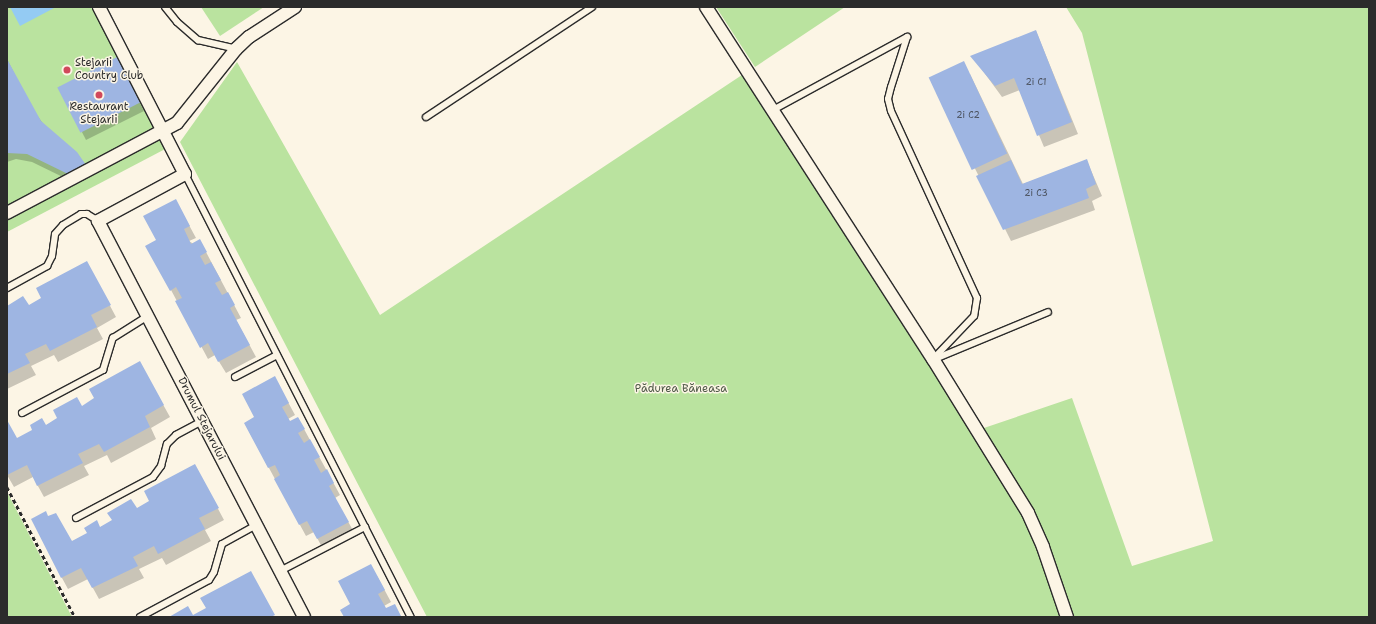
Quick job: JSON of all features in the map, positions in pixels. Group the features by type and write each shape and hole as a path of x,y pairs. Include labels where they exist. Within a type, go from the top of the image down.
{"street":[{"path":"98,220 185,174 162,132 99,7"},
{"path":"7,213 162,132 184,115 236,49 249,37 295,7"},
{"path":"706,7 933,359 1028,513 1067,617"},
{"name":"Drumul Stejarului","path":"98,220 304,617"}],"lane":[{"path":"165,7 176,22 198,40 236,49"},
{"path":"426,117 592,7"},
{"path":"773,110 907,37 888,100 891,111 977,298 974,316 933,359"},
{"path":"185,174 411,617"},
{"path":"7,288 47,266 55,234 63,225 81,214 87,214 98,220"},
{"path":"933,359 1048,312"},
{"path":"22,413 103,370 113,338 148,316"},
{"path":"235,377 277,355"},
{"path":"76,518 153,477 161,466 167,444 176,435 202,421"},
{"path":"140,617 209,580 214,572 222,544 256,525"},
{"path":"280,572 365,527"}],"path":[{"path":"7,487 75,617"}],"green space":[{"name":"Stejarii Country Club","path":"7,7 93,7 169,147 7,232"},
{"path":"201,7 264,7 220,36"},
{"path":"716,7 845,7 755,67"},
{"name":"Pădurea Băneasa","path":"1066,7 1369,7 1369,617 427,617 180,142 237,62 380,315 748,71 978,430 1072,398 1132,566 1213,541 1082,33"},
{"path":"7,492 72,617 7,617"}],"water":[{"path":"10,7 56,7 20,26"}],"building":[{"path":"1036,30 1072,122 1037,136 1014,78 995,86 970,56"},
{"name":"Restaurant Stejarii","path":"117,57 140,102 80,133 57,87"},
{"path":"7,59 41,121 77,152 86,165 68,174 27,154 7,153"},
{"path":"964,61 1007,153 972,170 929,77"},
{"path":"1087,159 1096,184 1086,189 1089,198 1003,230 976,176 1011,160 1022,184"},
{"path":"176,199 190,226 184,229 191,244 200,239 207,252 200,256 205,265 211,262 221,280 215,283 222,295 228,292 235,305 230,308 250,345 218,362 208,343 200,348 175,301 182,298 176,287 170,291 145,246 156,240 143,216"},
{"path":"87,261 111,305 91,315 97,327 50,351 46,344 25,354 30,363 7,374 7,306 23,296 29,305 41,298 36,288"},
{"path":"140,361 164,405 145,416 150,427 104,452 99,444 78,454 83,463 37,486 27,465 7,475 7,420 17,438 32,430 30,425 42,418 46,425 57,418 53,410 77,397 82,406 94,398 89,389"},
{"path":"275,376 289,403 282,407 290,421 298,417 305,429 298,433 304,443 310,439 320,457 314,460 321,473 327,469 334,483 329,486 349,522 317,539 307,521 299,525 274,479 280,475 275,465 268,468 244,423 254,417 242,394"},
{"path":"195,464 219,508 199,518 205,529 158,554 154,546 133,557 138,566 92,588 81,568 61,578 31,519 46,511 48,516 56,513 72,541 87,533 84,528 97,520 100,527 112,520 107,513 131,499 137,508 149,501 144,491"},
{"path":"371,564 385,590 378,594 386,608 395,604 401,616 344,617 340,610 350,604 338,581"},
{"path":"251,571 275,615 271,617 169,617 188,606 193,615 206,608 200,598"}],"place":[{"name":"Stejarii Country Club","path":"67,70"},
{"name":"Restaurant Stejarii","path":"99,95"}]}
